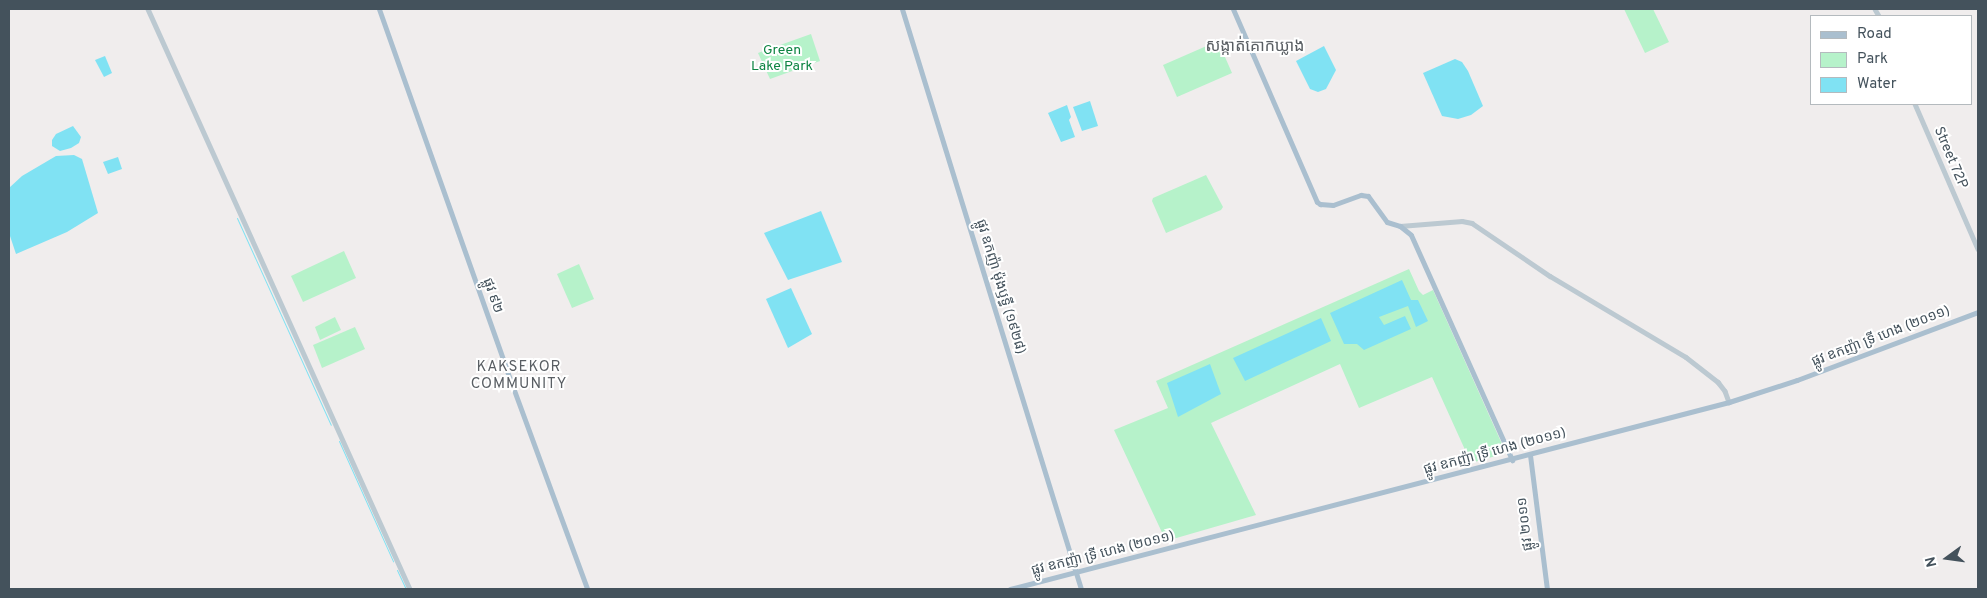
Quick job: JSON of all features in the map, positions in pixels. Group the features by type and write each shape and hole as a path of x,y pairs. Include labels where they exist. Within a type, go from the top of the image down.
{"main road":[{"name":"ផ្លូវ ៩២","path":"379,9 506,371 587,589"},
{"name":"ផ្លូវ ឧកញ៉ា ម៉ុងឫទ្ធី (១៩២៨)","path":"902,9 1081,589"},
{"path":"1234,9 1317,202 1333,205 1362,195 1368,196 1387,222 1400,226 1411,235 1512,460"},
{"name":"ផ្លូវ ឧកញ៉ា ទ្រី ហេង (២០១១)","path":"1010,589 1530,456 1729,402 1804,378 1978,312"},
{"name":"ផ្លូវ ២០១១","path":"1530,456 1546,589"}],"street":[{"path":"148,9 410,589"},
{"name":"Street 72P","path":"1915,105 1978,249"},
{"path":"1400,226 1462,221 1472,222 1554,278 1638,327 1686,358 1718,382 1725,391 1729,402"}],"green space":[{"path":"1624,9 1653,9 1669,42 1645,53"},
{"name":"Green Lake Park","path":"811,34 820,61 770,79 758,53"},
{"path":"1218,41 1232,73 1177,97 1163,65"},
{"path":"1206,175 1223,207 1221,210 1166,233 1152,201 1153,198"},
{"path":"344,251 356,278 303,302 291,276"},
{"path":"579,264 594,299 572,308 557,274"},
{"path":"1409,269 1419,291 1423,295 1433,290 1506,453 1471,463 1432,377 1359,408 1340,364 1211,423 1256,515 1166,541 1114,430 1168,408 1156,381"},
{"path":"335,317 341,330 320,340 315,327"},
{"path":"355,327 365,349 322,368 313,345"}],"water":[{"path":"1324,46 1336,70 1326,89 1318,92 1310,89 1296,61"},
{"path":"105,56 112,73 104,77 95,60"},
{"path":"1455,59 1462,62 1468,71 1483,106 1471,115 1458,119 1442,116 1423,73"},
{"path":"1090,101 1098,126 1082,131 1073,107"},
{"path":"1067,105 1071,117 1069,120 1075,137 1061,142 1048,113"},
{"path":"73,126 81,137 79,143 71,148 60,151 52,146 52,140 56,134"},
{"path":"74,155 82,159 98,213 67,232 16,254 9,233 9,188 22,176 56,156"},
{"path":"118,157 122,169 108,174 103,162"},
{"path":"821,211 842,262 788,280 764,233"},
{"path":"1402,280 1411,300 1418,300 1428,321 1416,327 1408,306 1379,317 1384,325 1405,316 1411,329 1364,350 1357,344 1344,344 1330,313"},
{"path":"791,288 812,334 788,348 766,299"},
{"path":"1321,318 1331,341 1245,381 1233,358"},
{"path":"1210,364 1221,394 1178,417 1167,383"}],"waterway":[{"path":"237,218 331,425"},
{"path":"339,441 393,561"},
{"path":"397,570 406,589"}],"district":[{"name":"សង្កាត់គោកឃ្លាង","path":"1255,47"},
{"name":"KAKSEKOR COMMUNITY","path":"519,376"}]}
